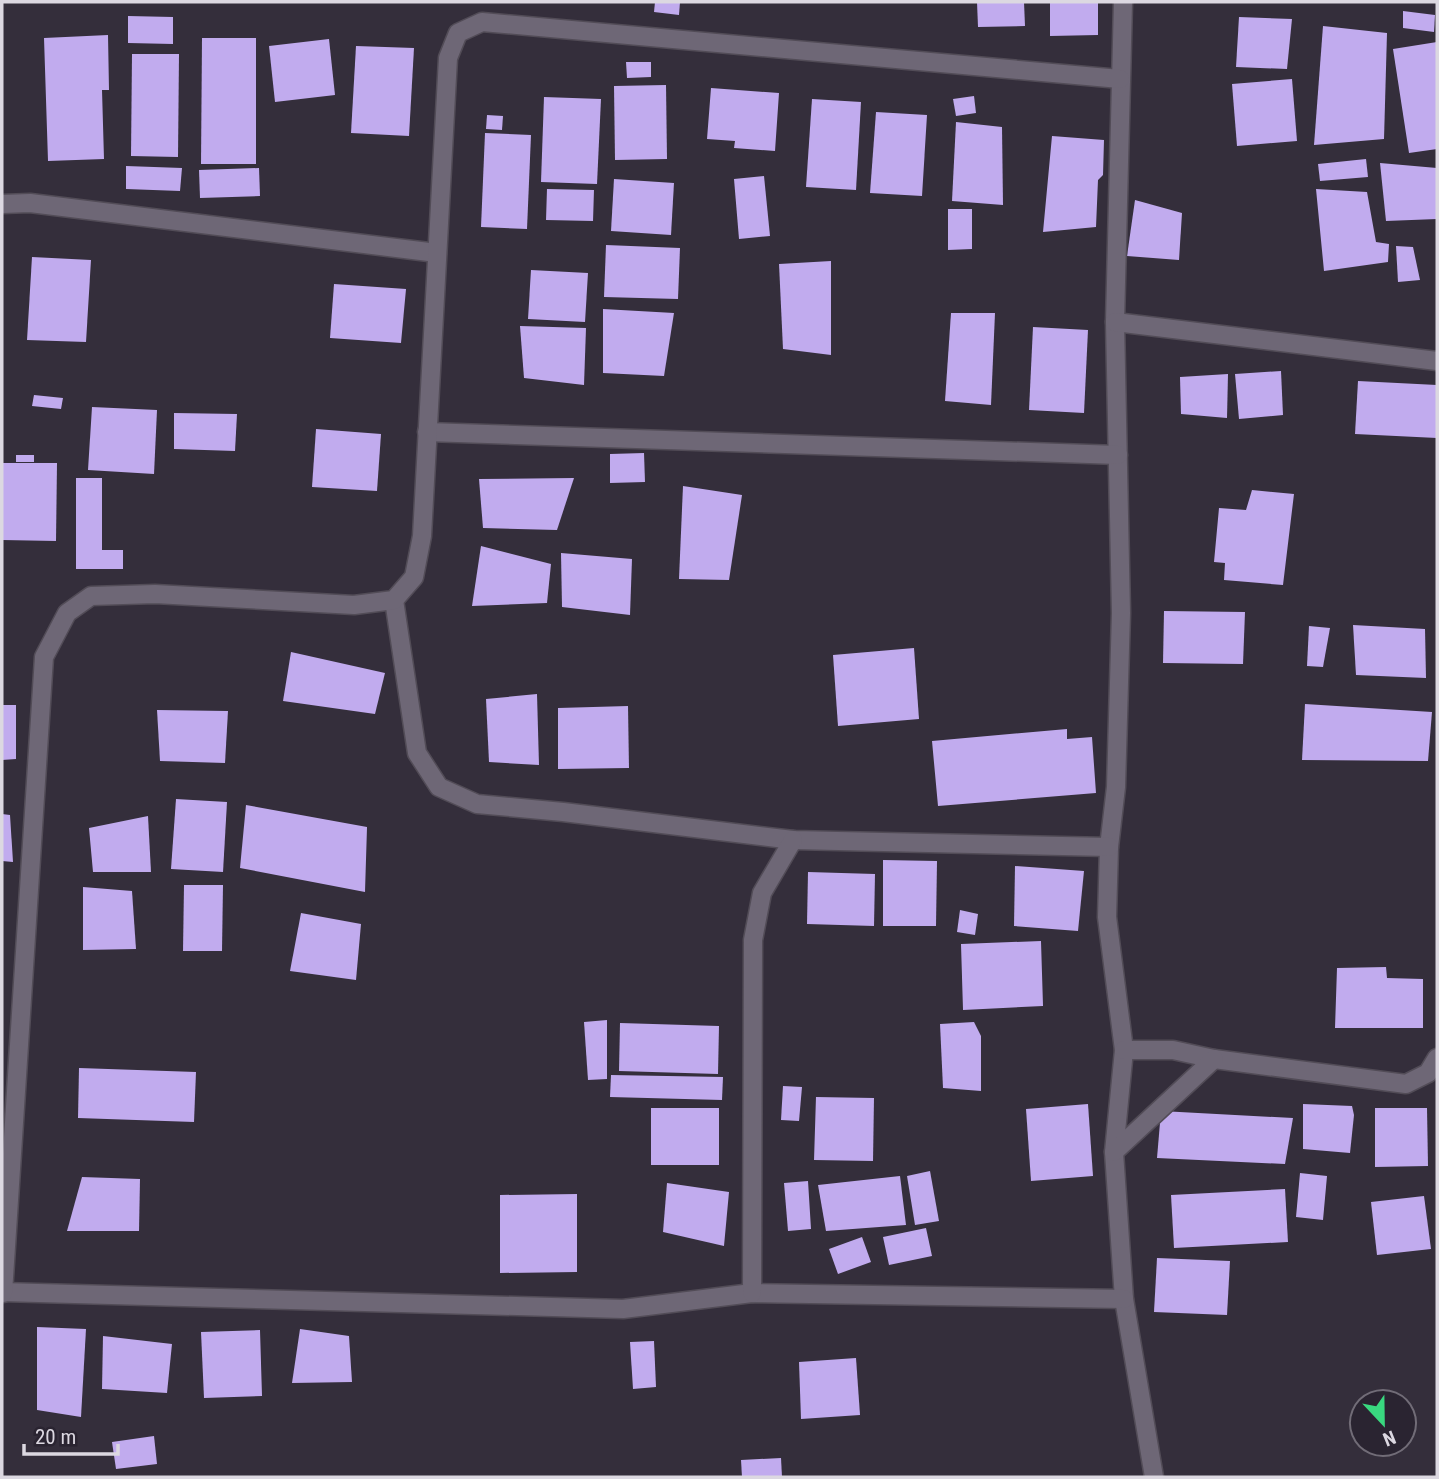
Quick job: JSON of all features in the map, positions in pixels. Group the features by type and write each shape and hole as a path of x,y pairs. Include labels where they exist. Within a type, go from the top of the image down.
{"street":[{"path":"1123,2 1115,322 1121,613 1116,787 1108,846 1107,917 1124,1050 1114,1152 1124,1299 1154,1477"},
{"path":"1120,79 482,22 458,33 448,58 422,536 414,577 394,600 354,606 155,594 91,596 67,613 44,657 3,1292 623,1309 752,1293 1124,1299"},
{"path":"2,204 30,203 437,253"},
{"path":"1115,322 1437,361"},
{"path":"427,432 1118,455"},
{"path":"394,600 416,753 439,787 477,804 793,839 1108,846"},
{"path":"752,1293 753,940 762,893 793,839"},
{"path":"1124,1050 1173,1050 1214,1059 1406,1084 1428,1073 1437,1058"},
{"path":"1114,1152 1214,1059"}],"building":[{"path":"655,2 680,2 679,15 654,12"},
{"path":"977,2 1024,2 1025,26 978,27"},
{"path":"1050,2 1098,2 1098,35 1050,36"},
{"path":"1403,11 1435,15 1434,32 1403,28"},
{"path":"128,16 173,17 173,44 128,43"},
{"path":"1239,17 1292,19 1287,69 1236,67"},
{"path":"1323,26 1387,33 1384,139 1314,145"},
{"path":"108,35 109,90 102,90 104,159 48,161 44,38"},
{"path":"202,38 256,38 256,164 201,164"},
{"path":"329,39 335,95 275,102 269,46"},
{"path":"1437,42 1437,149 1409,153 1393,49"},
{"path":"356,46 414,48 409,136 351,133"},
{"path":"132,54 179,54 178,157 131,156"},
{"path":"626,62 651,62 651,77 627,78"},
{"path":"1292,79 1297,141 1237,146 1232,84"},
{"path":"666,85 667,159 615,160 614,86"},
{"path":"711,88 779,93 775,151 734,148 735,141 707,139"},
{"path":"974,96 976,113 956,116 953,99"},
{"path":"544,97 601,99 597,184 541,182"},
{"path":"812,99 861,102 856,190 806,187"},
{"path":"876,112 927,115 922,196 870,193"},
{"path":"487,115 503,116 502,130 486,129"},
{"path":"956,122 1002,127 1003,205 952,201"},
{"path":"485,133 531,135 527,229 481,227"},
{"path":"1052,136 1104,140 1103,175 1098,180 1096,227 1043,232"},
{"path":"1366,159 1368,177 1320,181 1318,164"},
{"path":"1380,163 1437,168 1437,219 1386,221"},
{"path":"126,166 182,168 180,191 126,189"},
{"path":"259,168 260,196 200,198 199,170"},
{"path":"764,176 770,236 739,239 734,179"},
{"path":"614,179 674,183 671,235 611,231"},
{"path":"547,189 594,190 593,221 546,220"},
{"path":"1316,189 1367,192 1376,242 1389,244 1388,262 1324,271"},
{"path":"1135,200 1182,213 1179,260 1127,256"},
{"path":"948,209 972,209 972,249 948,250"},
{"path":"606,245 680,248 678,299 604,297"},
{"path":"1396,246 1413,247 1420,280 1398,282"},
{"path":"32,257 91,260 86,342 27,340"},
{"path":"831,261 831,355 783,349 779,264"},
{"path":"531,270 588,273 585,322 528,319"},
{"path":"334,284 406,289 401,343 330,338"},
{"path":"603,309 674,313 664,376 603,373"},
{"path":"951,313 995,313 991,405 945,401"},
{"path":"520,326 586,328 584,385 524,378"},
{"path":"1033,327 1088,330 1084,413 1029,410"},
{"path":"1281,371 1283,415 1239,419 1235,374"},
{"path":"1228,374 1227,418 1181,414 1180,377"},
{"path":"1358,381 1437,385 1437,438 1355,434"},
{"path":"34,395 63,398 61,409 32,406"},
{"path":"92,407 157,410 154,474 88,470"},
{"path":"174,413 237,414 235,451 174,449"},
{"path":"316,429 381,434 377,491 312,487"},
{"path":"644,453 645,482 610,483 610,454"},
{"path":"16,455 34,455 34,462 16,462"},
{"path":"3,463 57,463 56,541 2,540"},
{"path":"76,478 102,478 102,550 123,550 123,569 76,569"},
{"path":"574,478 557,530 483,528 479,479"},
{"path":"683,486 742,495 729,580 679,579"},
{"path":"1252,490 1294,494 1283,585 1224,580 1225,563 1214,562 1219,508 1246,510"},
{"path":"481,546 551,564 547,603 472,606"},
{"path":"561,553 632,559 630,615 562,607"},
{"path":"1164,611 1245,612 1243,664 1163,663"},
{"path":"1353,625 1425,629 1426,678 1356,675"},
{"path":"1309,626 1330,628 1323,667 1307,666"},
{"path":"914,648 919,719 838,726 833,655"},
{"path":"291,652 385,673 375,714 283,701"},
{"path":"537,694 539,765 489,762 486,699"},
{"path":"1305,704 1432,712 1428,761 1302,760"},
{"path":"2,705 16,705 16,759 2,760"},
{"path":"628,706 629,768 558,769 558,708"},
{"path":"157,710 228,711 225,763 160,761"},
{"path":"1067,729 1067,739 1092,737 1096,793 938,806 932,741"},
{"path":"176,799 227,802 223,872 171,869"},
{"path":"246,805 367,827 365,892 240,868"},
{"path":"2,814 10,815 13,862 2,861"},
{"path":"148,816 151,872 93,872 89,828"},
{"path":"883,860 937,861 936,926 883,926"},
{"path":"1015,866 1084,871 1078,931 1014,926"},
{"path":"808,872 875,874 874,926 807,924"},
{"path":"184,885 223,885 222,951 183,951"},
{"path":"83,887 132,891 136,949 83,950"},
{"path":"960,910 978,914 975,935 957,932"},
{"path":"301,913 361,924 356,980 290,971"},
{"path":"1041,941 1043,1006 963,1010 961,944"},
{"path":"1386,967 1387,978 1423,979 1423,1028 1335,1028 1337,968"},
{"path":"607,1020 607,1079 588,1080 584,1022"},
{"path":"974,1022 981,1036 981,1091 943,1088 940,1024"},
{"path":"620,1023 719,1026 718,1074 619,1071"},
{"path":"79,1068 196,1072 194,1122 78,1118"},
{"path":"611,1075 723,1077 722,1100 610,1097"},
{"path":"783,1086 802,1087 799,1121 781,1120"},
{"path":"816,1097 874,1098 873,1161 814,1160"},
{"path":"1088,1104 1093,1176 1031,1181 1026,1109"},
{"path":"1303,1104 1352,1106 1354,1115 1350,1153 1303,1149"},
{"path":"651,1108 719,1108 719,1165 651,1165"},
{"path":"1375,1108 1427,1108 1428,1166 1375,1167"},
{"path":"1161,1111 1293,1118 1285,1164 1157,1158"},
{"path":"930,1171 939,1221 915,1225 907,1176"},
{"path":"1300,1173 1327,1176 1323,1220 1296,1217"},
{"path":"900,1176 906,1225 826,1231 818,1185"},
{"path":"82,1177 140,1179 139,1231 67,1231"},
{"path":"808,1181 811,1229 788,1231 784,1183"},
{"path":"667,1183 729,1192 724,1246 663,1232"},
{"path":"1285,1189 1288,1242 1174,1248 1171,1195"},
{"path":"577,1194 577,1272 500,1273 500,1195"},
{"path":"1424,1196 1431,1249 1377,1255 1371,1202"},
{"path":"926,1228 932,1256 889,1265 883,1237"},
{"path":"862,1237 871,1262 838,1274 829,1249"},
{"path":"1157,1258 1230,1261 1227,1315 1154,1312"},
{"path":"37,1327 86,1329 81,1417 37,1410"},
{"path":"300,1329 349,1336 352,1382 292,1383"},
{"path":"260,1330 262,1396 204,1398 201,1332"},
{"path":"103,1336 172,1344 167,1393 102,1389"},
{"path":"654,1341 656,1387 633,1389 630,1342"},
{"path":"856,1358 860,1415 801,1419 799,1362"},
{"path":"154,1436 157,1464 116,1469 112,1442"},
{"path":"781,1458 782,1477 742,1477 741,1460"}]}
